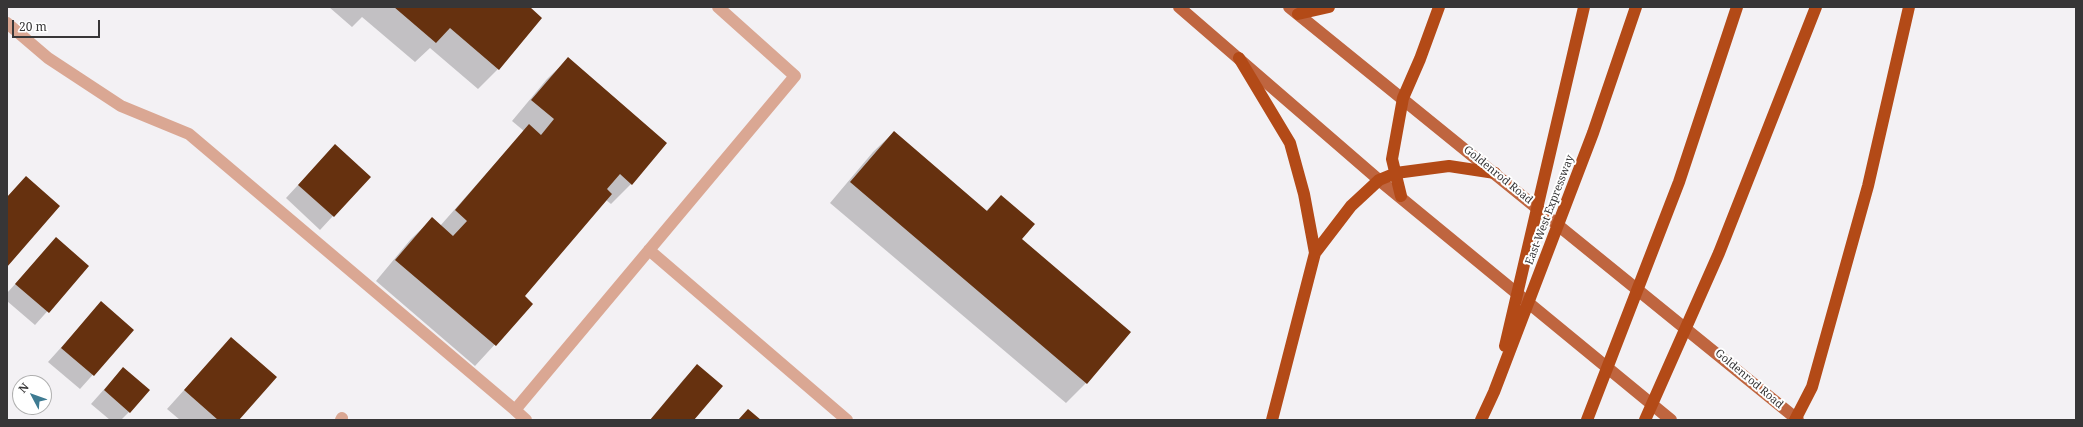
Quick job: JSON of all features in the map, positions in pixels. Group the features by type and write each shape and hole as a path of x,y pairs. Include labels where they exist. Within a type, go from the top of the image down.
{"highway":[{"path":"1294,11 1329,7"},
{"path":"1401,196 1392,160 1403,98 1439,7"},
{"path":"1494,392 1584,7"},
{"name":"East-West Expressway","path":"1481,420 1494,392 1593,133 1636,7"},
{"path":"1587,420 1679,182 1737,7"},
{"path":"1645,420 1719,254 1816,7"},
{"path":"1796,419 1812,386 1866,194 1909,7"},
{"path":"1239,58 1290,143 1304,194 1315,253"},
{"path":"1272,420 1315,253 1351,206 1379,180 1396,173 1449,166 1495,173"}],"main road":[{"path":"1179,7 1379,180 1401,196 1671,420"},
{"name":"Goldenrod Road","path":"1294,11 1403,98 1796,419"}],"street":[{"path":"515,410 795,76 718,7"},
{"path":"7,23 48,58 121,106 189,134 526,420"},
{"path":"649,250 847,420"}],"building":[{"path":"394,7 530,7 542,18 499,70 450,28 436,43"},
{"path":"568,57 667,143 632,185 620,174 607,189 612,194 525,296 533,304 496,346 395,260 432,217 453,236 467,221 455,210 529,124 541,135 554,119 531,100"},
{"path":"894,131 987,211 1001,195 1035,224 1022,239 1131,332 1087,384 850,182"},
{"path":"335,144 371,177 334,217 298,185"},
{"path":"26,176 60,206 7,267 7,197"},
{"path":"56,237 89,266 49,313 15,284"},
{"path":"101,301 134,330 94,376 61,348"},
{"path":"231,337 277,377 239,420 218,420 184,390"},
{"path":"697,364 723,386 694,420 650,420"},
{"path":"123,367 150,390 130,413 104,390"},
{"path":"748,409 761,420 738,420"}]}
